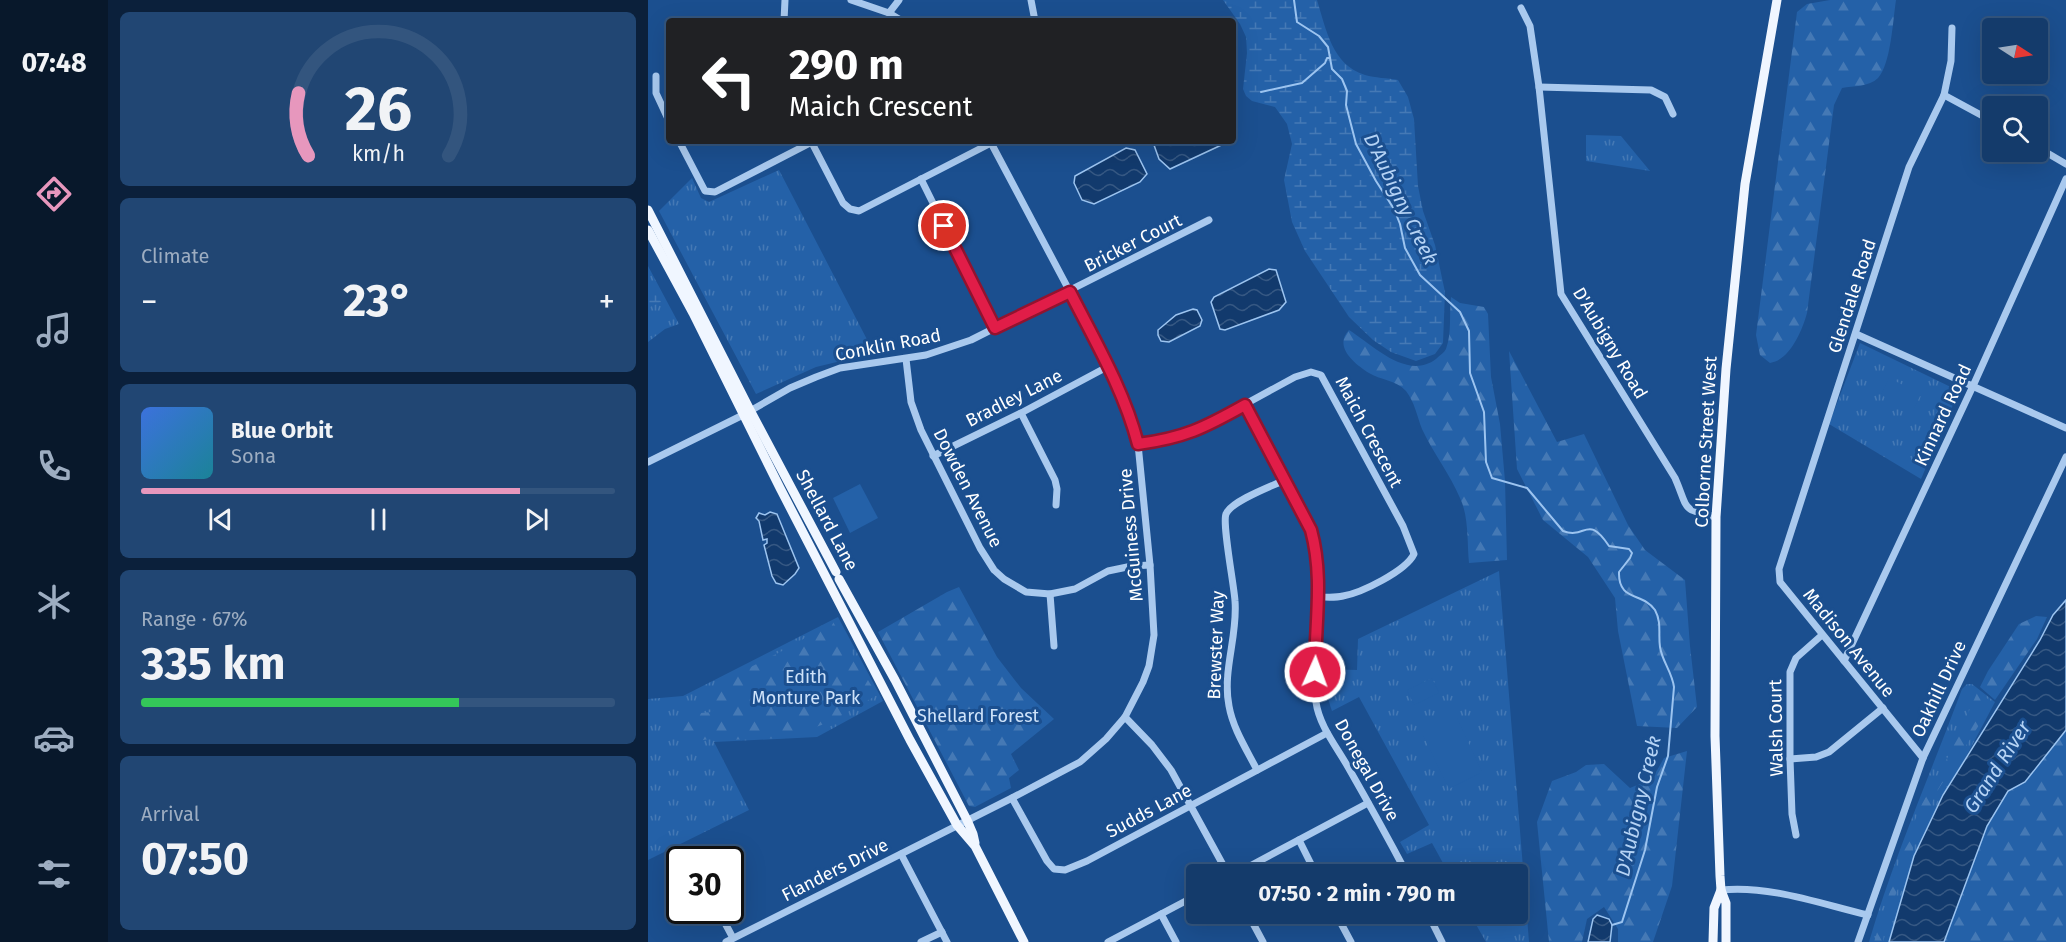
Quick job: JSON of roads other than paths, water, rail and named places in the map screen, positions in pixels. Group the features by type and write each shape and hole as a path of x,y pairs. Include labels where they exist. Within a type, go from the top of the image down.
{"main road":[{"name":"Colborne Street West","path":"1726,942 1726,903 1721,890 1715,736 1716,517 1726,369 1745,184 1777,0"},
{"name":"Shellard Lane","path":"648,210 910,740 957,825 975,846 1023,942"},
{"name":"Shellard Lane","path":"648,231 895,680 974,834 975,846"},
{"name":"Colborne Street West","path":"1713,942 1714,908 1721,890"}],"street":[{"path":"784,18 785,0"},
{"path":"851,0 896,18"},
{"path":"889,14 899,0"},
{"path":"1031,0 1034,18"},
{"name":"D'Aubigny Road","path":"1521,8 1530,26 1539,87 1560,294 1675,478 1686,506 1695,513 1716,517"},
{"name":"Glendale Road","path":"1779,575 1779,569 1909,167 1944,95 1951,61 1952,28"},
{"path":"656,76 656,93 666,115"},
{"path":"1539,87 1651,90 1665,97 1674,114"},
{"path":"1944,95 1982,116"},
{"path":"681,144 705,191 710,193 809,144"},
{"path":"814,144 843,203 850,209 859,211 988,144"},
{"name":"McGuiness Drive","path":"957,825 1080,762 1106,739 1125,717 1143,682 1153,650 1154,635 1150,565 1138,444 1128,408 993,144"},
{"path":"2048,153 2066,164"},
{"path":"921,179 995,328"},
{"name":"Kinnard Road","path":"1844,661 1973,386 2066,179"},
{"name":"Bricker Court","path":"1070,292 1209,220"},
{"name":"Conklin Road","path":"648,462 790,388 840,368 944,351 1070,292"},
{"path":"1856,334 2066,428"},
{"name":"Dowden Avenue","path":"906,359 915,416 980,548 994,570 1015,587 1026,592 1050,594 1075,589 1108,572 1132,566 1150,565"},
{"name":"Bradley Lane","path":"933,456 1107,367"},
{"name":"Maich Crescent","path":"1138,444 1178,438 1196,431 1304,373 1316,372 1321,375 1414,554 1407,564 1355,592 1338,597 1319,597"},
{"name":"Donegal Drive","path":"1245,405 1311,530 1318,563 1319,597 1314,686 1316,704 1327,733 1402,864"},
{"path":"1021,413 1054,480 1057,489 1056,504"},
{"name":"Oakhill Drive","path":"1858,942 1923,758 2066,457"},
{"name":"Brewster Way","path":"1257,770 1236,728 1229,708 1227,684 1236,604 1224,522 1226,512 1236,504 1285,480"},
{"name":"Madison Avenue","path":"1779,575 1780,582 1923,758"},
{"path":"1050,594 1054,646"},
{"name":"Walsh Court","path":"1796,835 1792,814 1790,672 1796,658 1822,634"},
{"path":"1790,759 1816,758 1829,752 1883,708"},
{"path":"1125,717 1163,758 1223,864"},
{"name":"Sudds Lane","path":"1012,798 1047,861 1054,868 1065,870 1087,861 1327,733"},
{"path":"1253,864 1368,803"},
{"name":"Flanders Drive","path":"729,940 957,825"},
{"path":"1299,840 1311,864"},
{"path":"901,854 947,942"},
{"path":"1721,890 1742,888 1868,915"},
{"path":"1108,942 1186,901"},
{"path":"1161,914 1176,942"},
{"path":"723,924 729,940"},
{"path":"1253,924 1263,942"},
{"path":"1341,924 1351,942"},
{"path":"1433,924 1442,942"},
{"path":"921,942 942,932"}],"water":[{"path":"1224,144 1170,169 1159,159 1154,145"},
{"path":"1126,148 1135,150 1147,174 1140,182 1094,204 1082,200 1074,183 1075,176"},
{"path":"1269,269 1276,270 1286,302 1279,310 1225,330 1220,329 1211,302 1214,297"},
{"path":"1193,309 1197,310 1202,320 1200,326 1169,342 1161,341 1158,330 1176,315"},
{"path":"770,512 777,514 799,568 783,585 776,583 772,576 764,545 767,539 763,540 759,521 756,518 759,513 765,515"},
{"name":"Grand River","path":"2066,600 2066,730 2025,782 2008,791 1987,826 1944,942 1889,942 1914,856 1943,795 2040,640 2053,615"},
{"name":"D'Aubigny Creek","path":"1597,915 1609,919 1612,925 1610,942 1588,942 1593,919"}],"waterway":[{"name":"D'Aubigny Creek","path":"1294,0 1297,22 1319,36 1328,47 1332,69 1342,79 1347,91 1346,105 1356,144 1394,209 1405,248 1420,275 1460,312 1469,331 1470,373 1484,412 1486,462 1492,478 1527,488 1563,531 1571,533 1591,529 1602,536 1609,546 1629,549 1632,553 1619,572 1620,582 1627,592 1650,604 1657,615 1661,652 1674,687 1668,756 1657,787 1645,850 1622,922 1612,925"},
{"path":"1261,92 1302,83 1325,63 1327,58 1330,58"}],"park label":[{"name":"Edith Monture Park","path":"806,687"},
{"name":"Shellard Forest","path":"978,716"}]}
